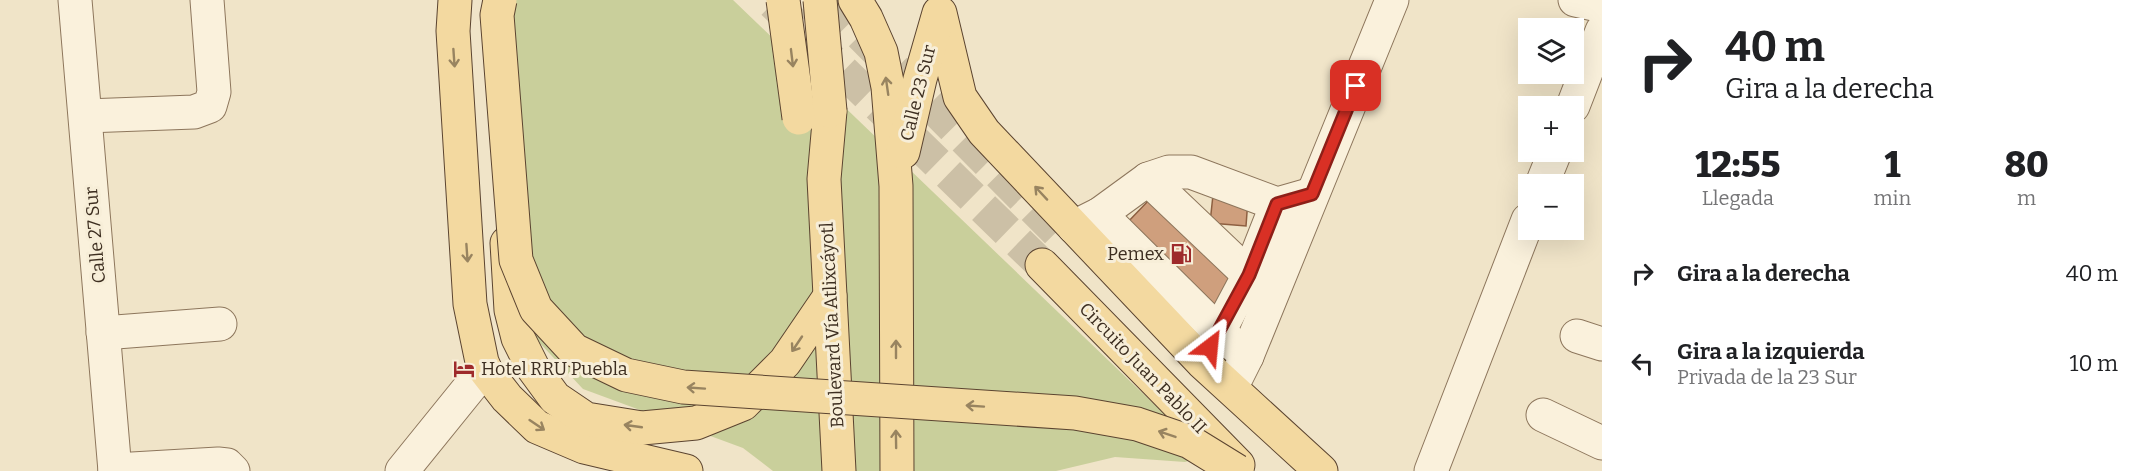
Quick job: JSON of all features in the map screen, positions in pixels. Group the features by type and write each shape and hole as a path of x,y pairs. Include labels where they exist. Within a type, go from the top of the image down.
{"main road":[{"path":"456,0 453,31 470,304 482,362 486,371 507,398 537,427 584,447 686,471"},
{"path":"500,0 497,15 516,260 536,309 574,350 626,375 683,387 1075,413 1137,424 1190,442 1237,471"},
{"path":"507,0 495,42 511,310 518,338 533,368 555,398 586,419 642,428 696,423 743,404 785,362 830,296"},
{"path":"783,0 815,114"},
{"path":"815,114 820,0"},
{"path":"855,0 881,52 888,87 896,186 897,471"},
{"path":"941,6 960,97 984,132 1080,227 1202,362 1321,471"},
{"name":"Calle 23 Sur","path":"896,186 920,79 941,6"},
{"name":"Boulevard Vía Atlixcáyotl","path":"815,114 824,179 839,471"},
{"name":"Circuito Juan Pablo II","path":"1080,227 1297,471"},
{"name":"Circuito Juan Pablo II","path":"1042,265 1244,471"}],"street":[{"name":"Calle 27 Sur","path":"75,0 115,470"},
{"path":"86,116 195,112 210,106 214,92 207,0"},
{"path":"1231,388 1247,356 1392,0"},
{"path":"1575,0 1602,6"},
{"path":"1577,96 1602,31"},
{"path":"1247,356 1219,332 1080,227 1148,180 1169,172 1191,172 1277,204 1312,194"},
{"path":"1148,180 1249,275"},
{"path":"1202,362 1249,275 1277,204"},
{"path":"1431,471 1520,240"},
{"path":"103,333 220,324"},
{"path":"402,471 474,382 486,371"},
{"path":"1543,415 1602,444"},
{"path":"115,470 218,464 227,465 233,471"}],"green space":[{"path":"486,0 733,0 1207,455 1185,462 1115,457 1056,471 773,471 743,448 583,389 506,307"}],"building":[{"name":"Pemex","path":"1213,195 1248,199 1246,226 1210,223"},
{"name":"Pemex","path":"1149,200 1236,284 1212,307 1126,224"}],"tunnel":[{"path":"826,0 1065,240"},
{"path":"773,3 1042,265"}],"place":[{"name":"Pemex","path":"1181,254"},
{"name":"Hotel RRU Puebla","path":"464,369"}],"route":[{"path":"1210,347 1249,275 1277,204 1312,194 1356,86"}]}
